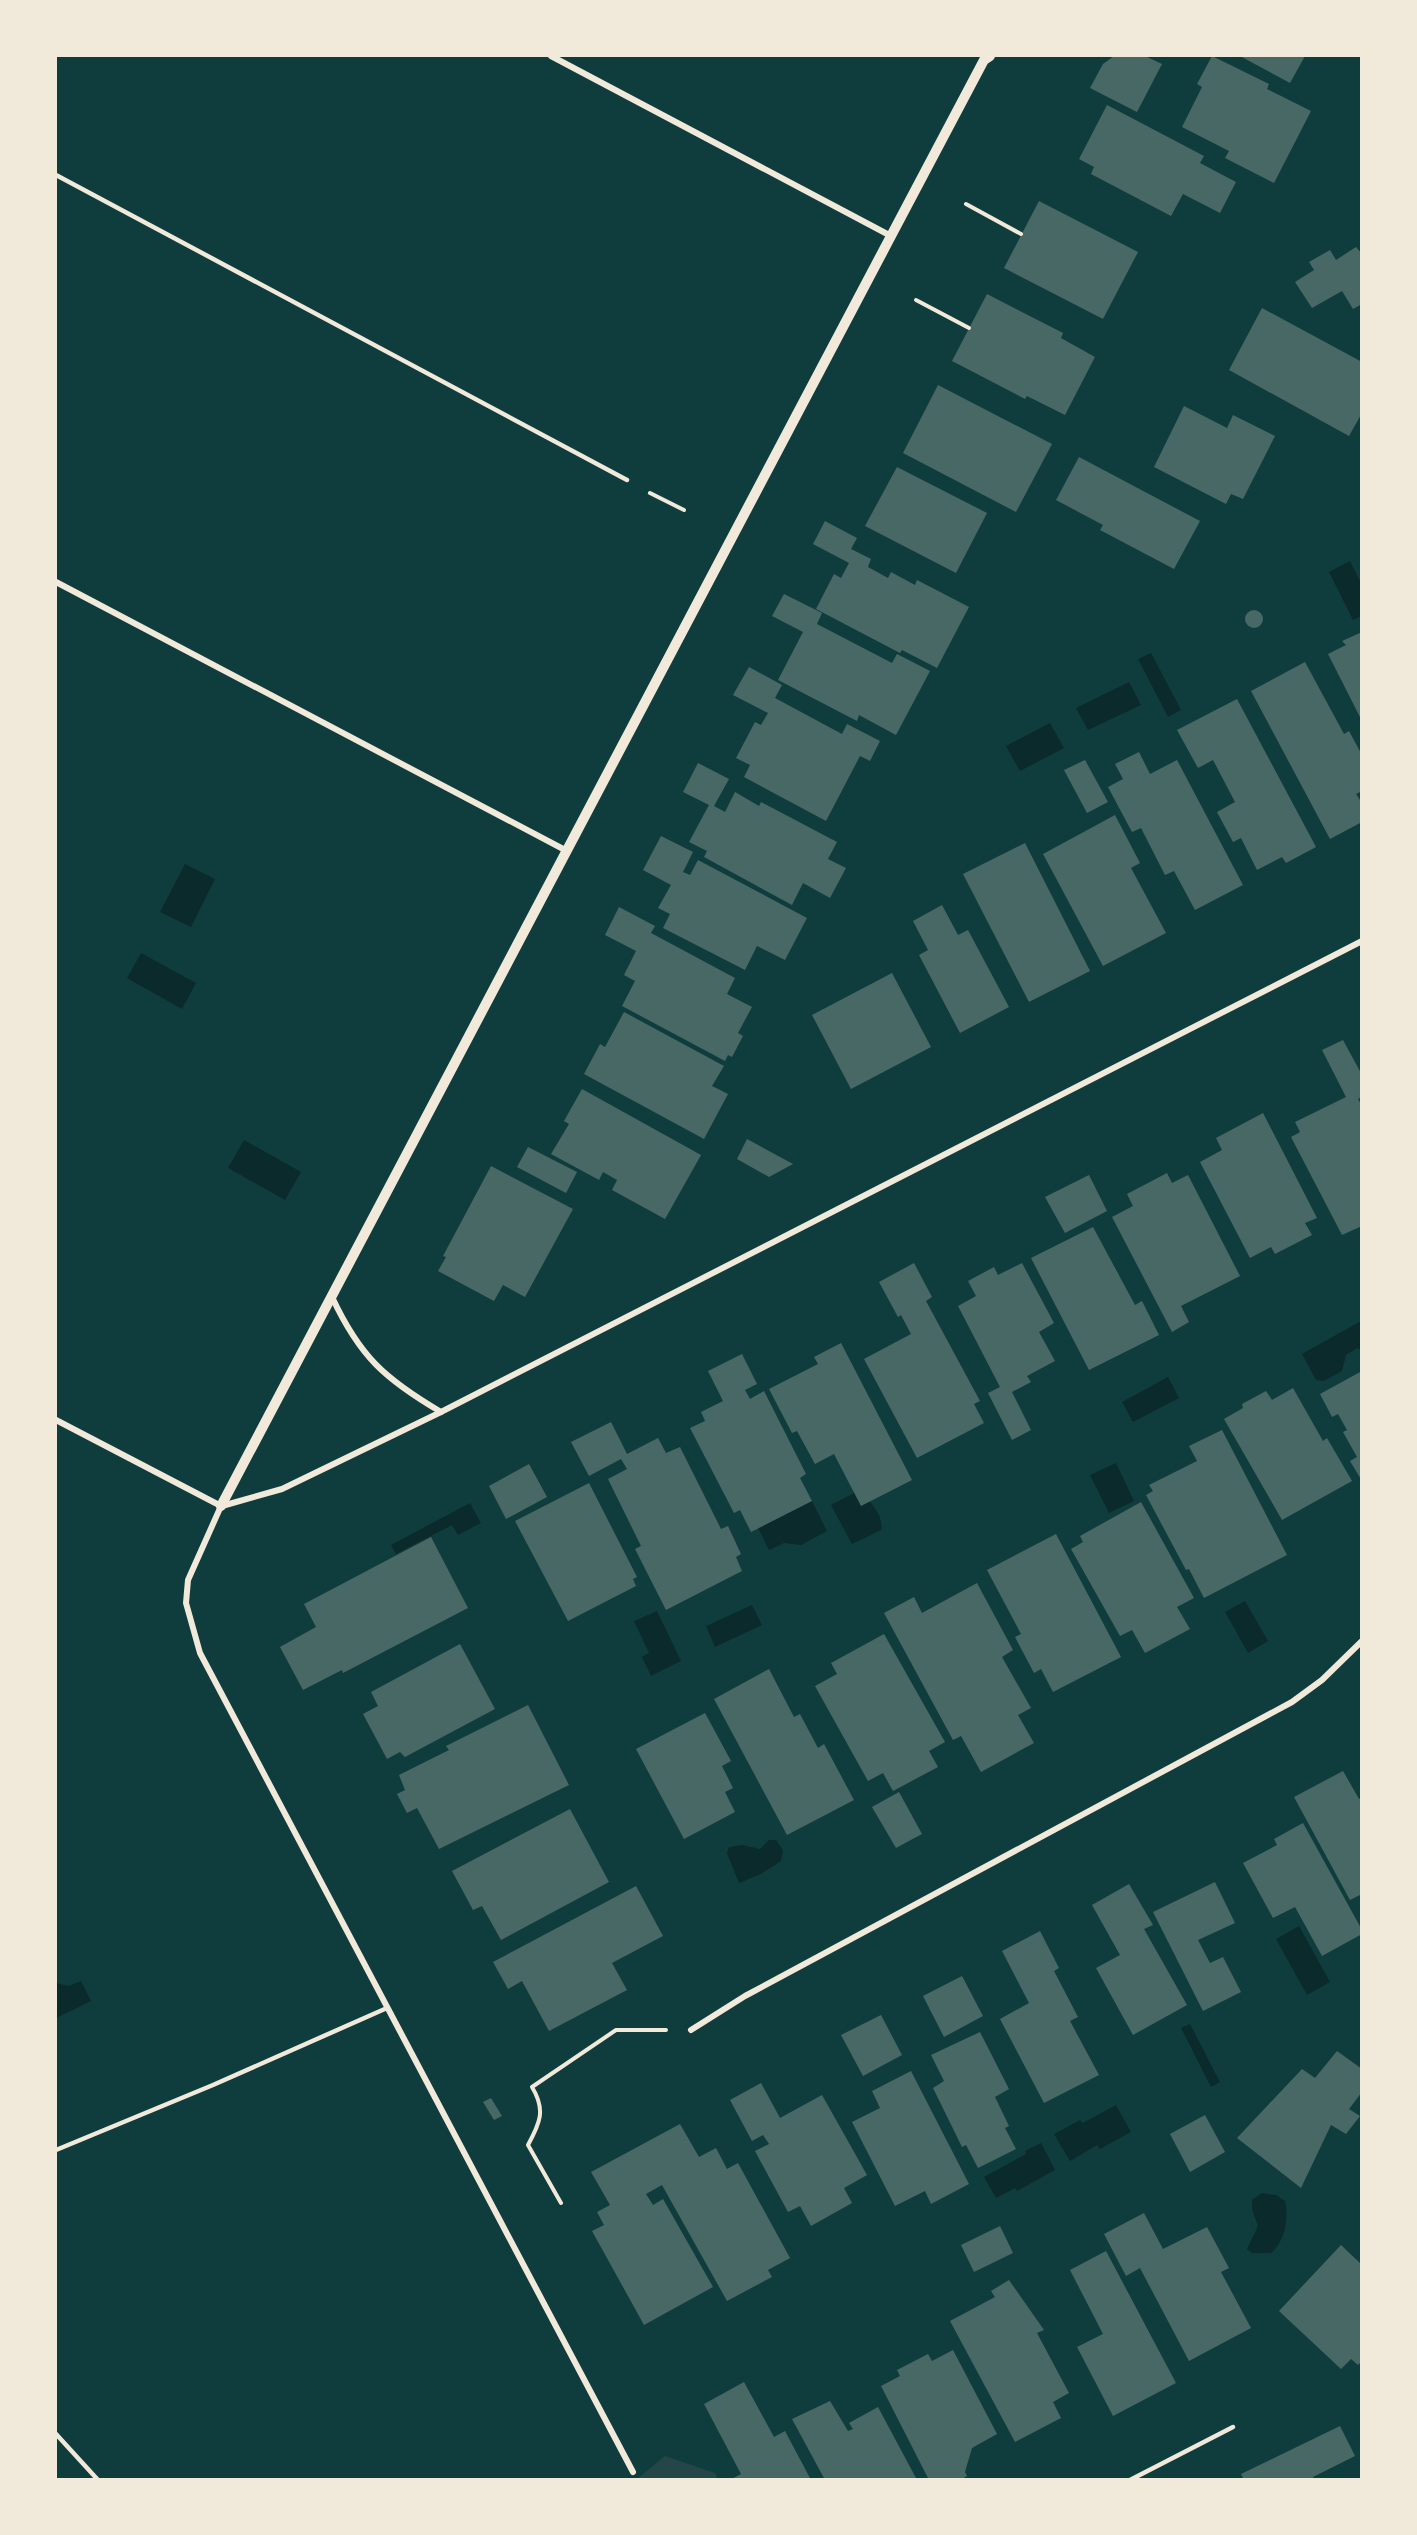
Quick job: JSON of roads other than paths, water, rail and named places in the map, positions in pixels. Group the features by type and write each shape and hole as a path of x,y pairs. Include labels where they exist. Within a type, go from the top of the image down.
{"street":[{"path":"551,56 891,236"},
{"path":"633,2472 200,1653 186,1603 189,1580 221,1506 984,60 990,56"},
{"path":"56,582 567,851"},
{"path":"56,1420 221,1506 282,1489 441,1412 1362,941"},
{"path":"332,1297 348,1331 371,1361 410,1394 441,1412"},
{"path":"691,2030 745,1996 1292,1702 1322,1680 1362,1641"}],"lane":[{"path":"56,175 627,480"},
{"path":"56,2150 213,2085 387,2008"},
{"path":"1130,2480 1233,2427"},
{"path":"56,2434 98,2480"}]}
